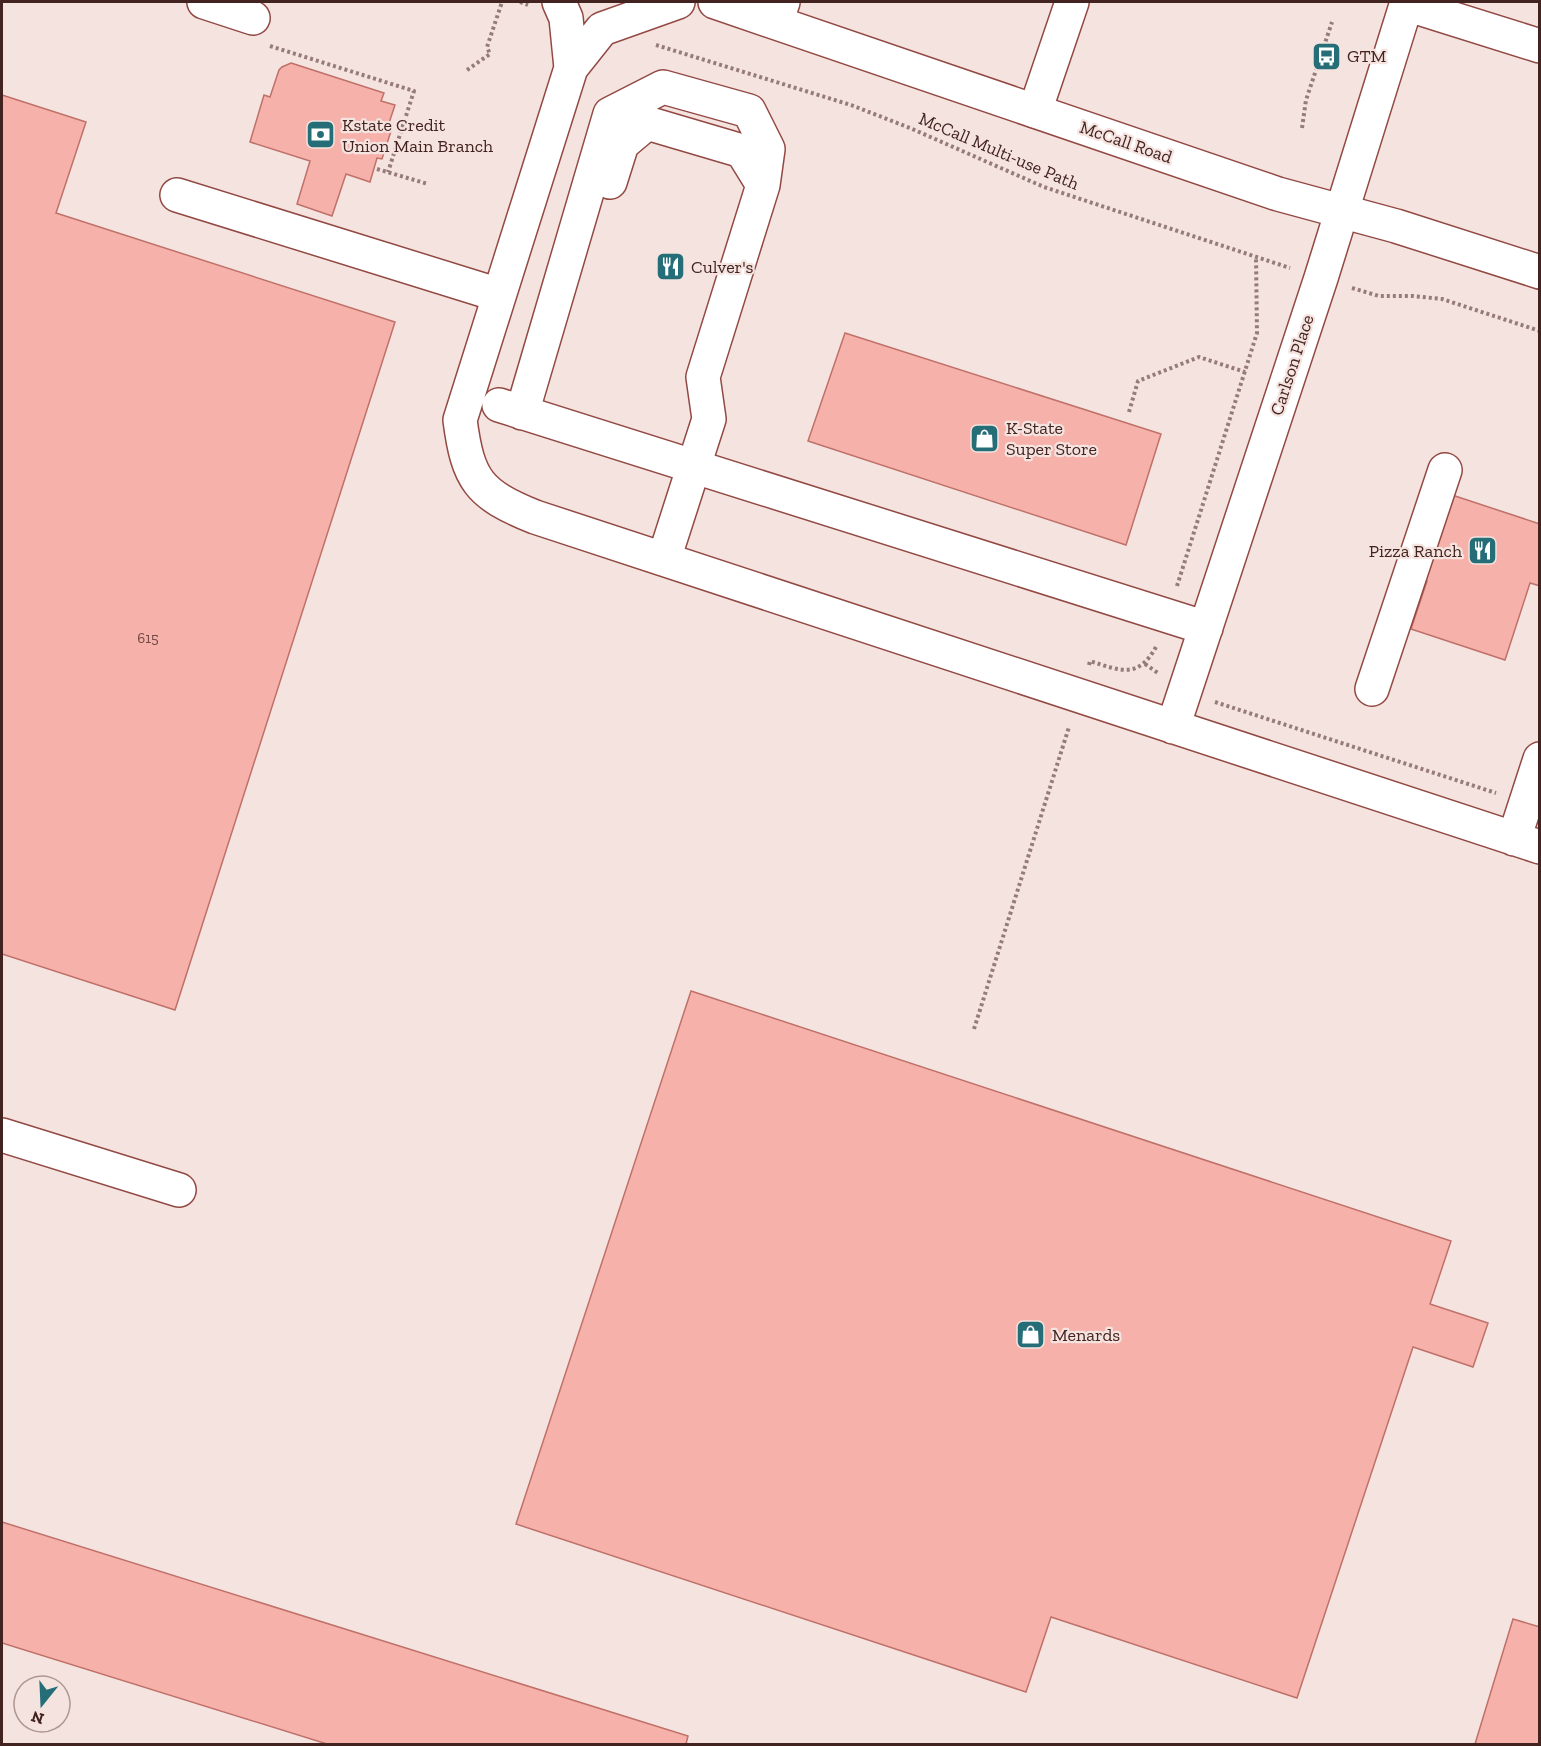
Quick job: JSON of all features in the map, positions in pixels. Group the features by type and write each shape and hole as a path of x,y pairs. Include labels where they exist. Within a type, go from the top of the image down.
{"main road":[{"path":"204,2 261,32"},
{"path":"678,2 602,29 571,68 460,420 464,452 474,478 490,495 513,508 664,560 1527,843 1526,803 1539,759"},
{"name":"McCall Road","path":"715,2 779,12 1035,111 1278,194 1396,226 1539,272"},
{"path":"1035,111 1072,2"},
{"path":"1407,3 1539,46"},
{"name":"Carlson Place","path":"1173,727 1321,278 1407,3"},
{"path":"562,10 571,68"},
{"path":"664,560 694,467 709,419 703,377 763,185 768,149 749,111 663,87 610,114 541,353 510,409 694,467 1167,616 1206,628"},
{"path":"177,195 499,295"},
{"path":"1372,689 1445,470"},
{"path":"2,1135 179,1190"}],"path":[{"path":"467,70 490,54 487,47 502,2"},
{"path":"520,2 562,10"},
{"path":"1302,128 1306,100 1332,22"},
{"name":"McCall Multi-use Path","path":"602,29 851,105 1044,187 1321,278 1379,296 1442,298 1539,331"},
{"path":"261,32 414,91 388,172"},
{"path":"377,169 428,184"},
{"path":"974,1029 1090,661 1121,671 1138,669 1149,660 1157,645 1257,333 1256,257"},
{"path":"1129,412 1138,381 1199,357 1245,372"},
{"path":"1144,663 1184,692 1526,803"}],"building":[{"name":"Kstate Credit Union Main Branch","path":"291,63 384,93 381,101 395,105 388,126 392,128 382,159 377,158 370,182 346,174 332,216 297,204 310,161 250,142 264,95 270,97 279,70"},
{"path":"2,95 86,122 56,213 395,322 175,1010 2,954"},
{"name":"K-State Super Store","path":"845,333 1161,434 1126,545 808,441"},
{"name":"Pizza Ranch","path":"1446,493 1540,524 1540,586 1530,583 1505,660 1411,629 1427,581 1418,578"},
{"name":"Menards","path":"691,991 1451,1241 1430,1304 1488,1323 1473,1367 1413,1347 1297,1698 1051,1617 1026,1692 516,1524"},
{"path":"2,1522 688,1736 686,1744 327,1744 2,1643"},
{"path":"1513,1619 1540,1627 1540,1744 1475,1744"}],"place":[{"name":"GTM","path":"1326,56"},
{"name":"Kstate Credit Union Main Branch","path":"321,135"},
{"name":"Culver's","path":"670,267"},
{"name":"K-State Super Store","path":"985,438"},
{"name":"Pizza Ranch","path":"1483,551"},
{"name":"Menards","path":"1031,1335"}]}
